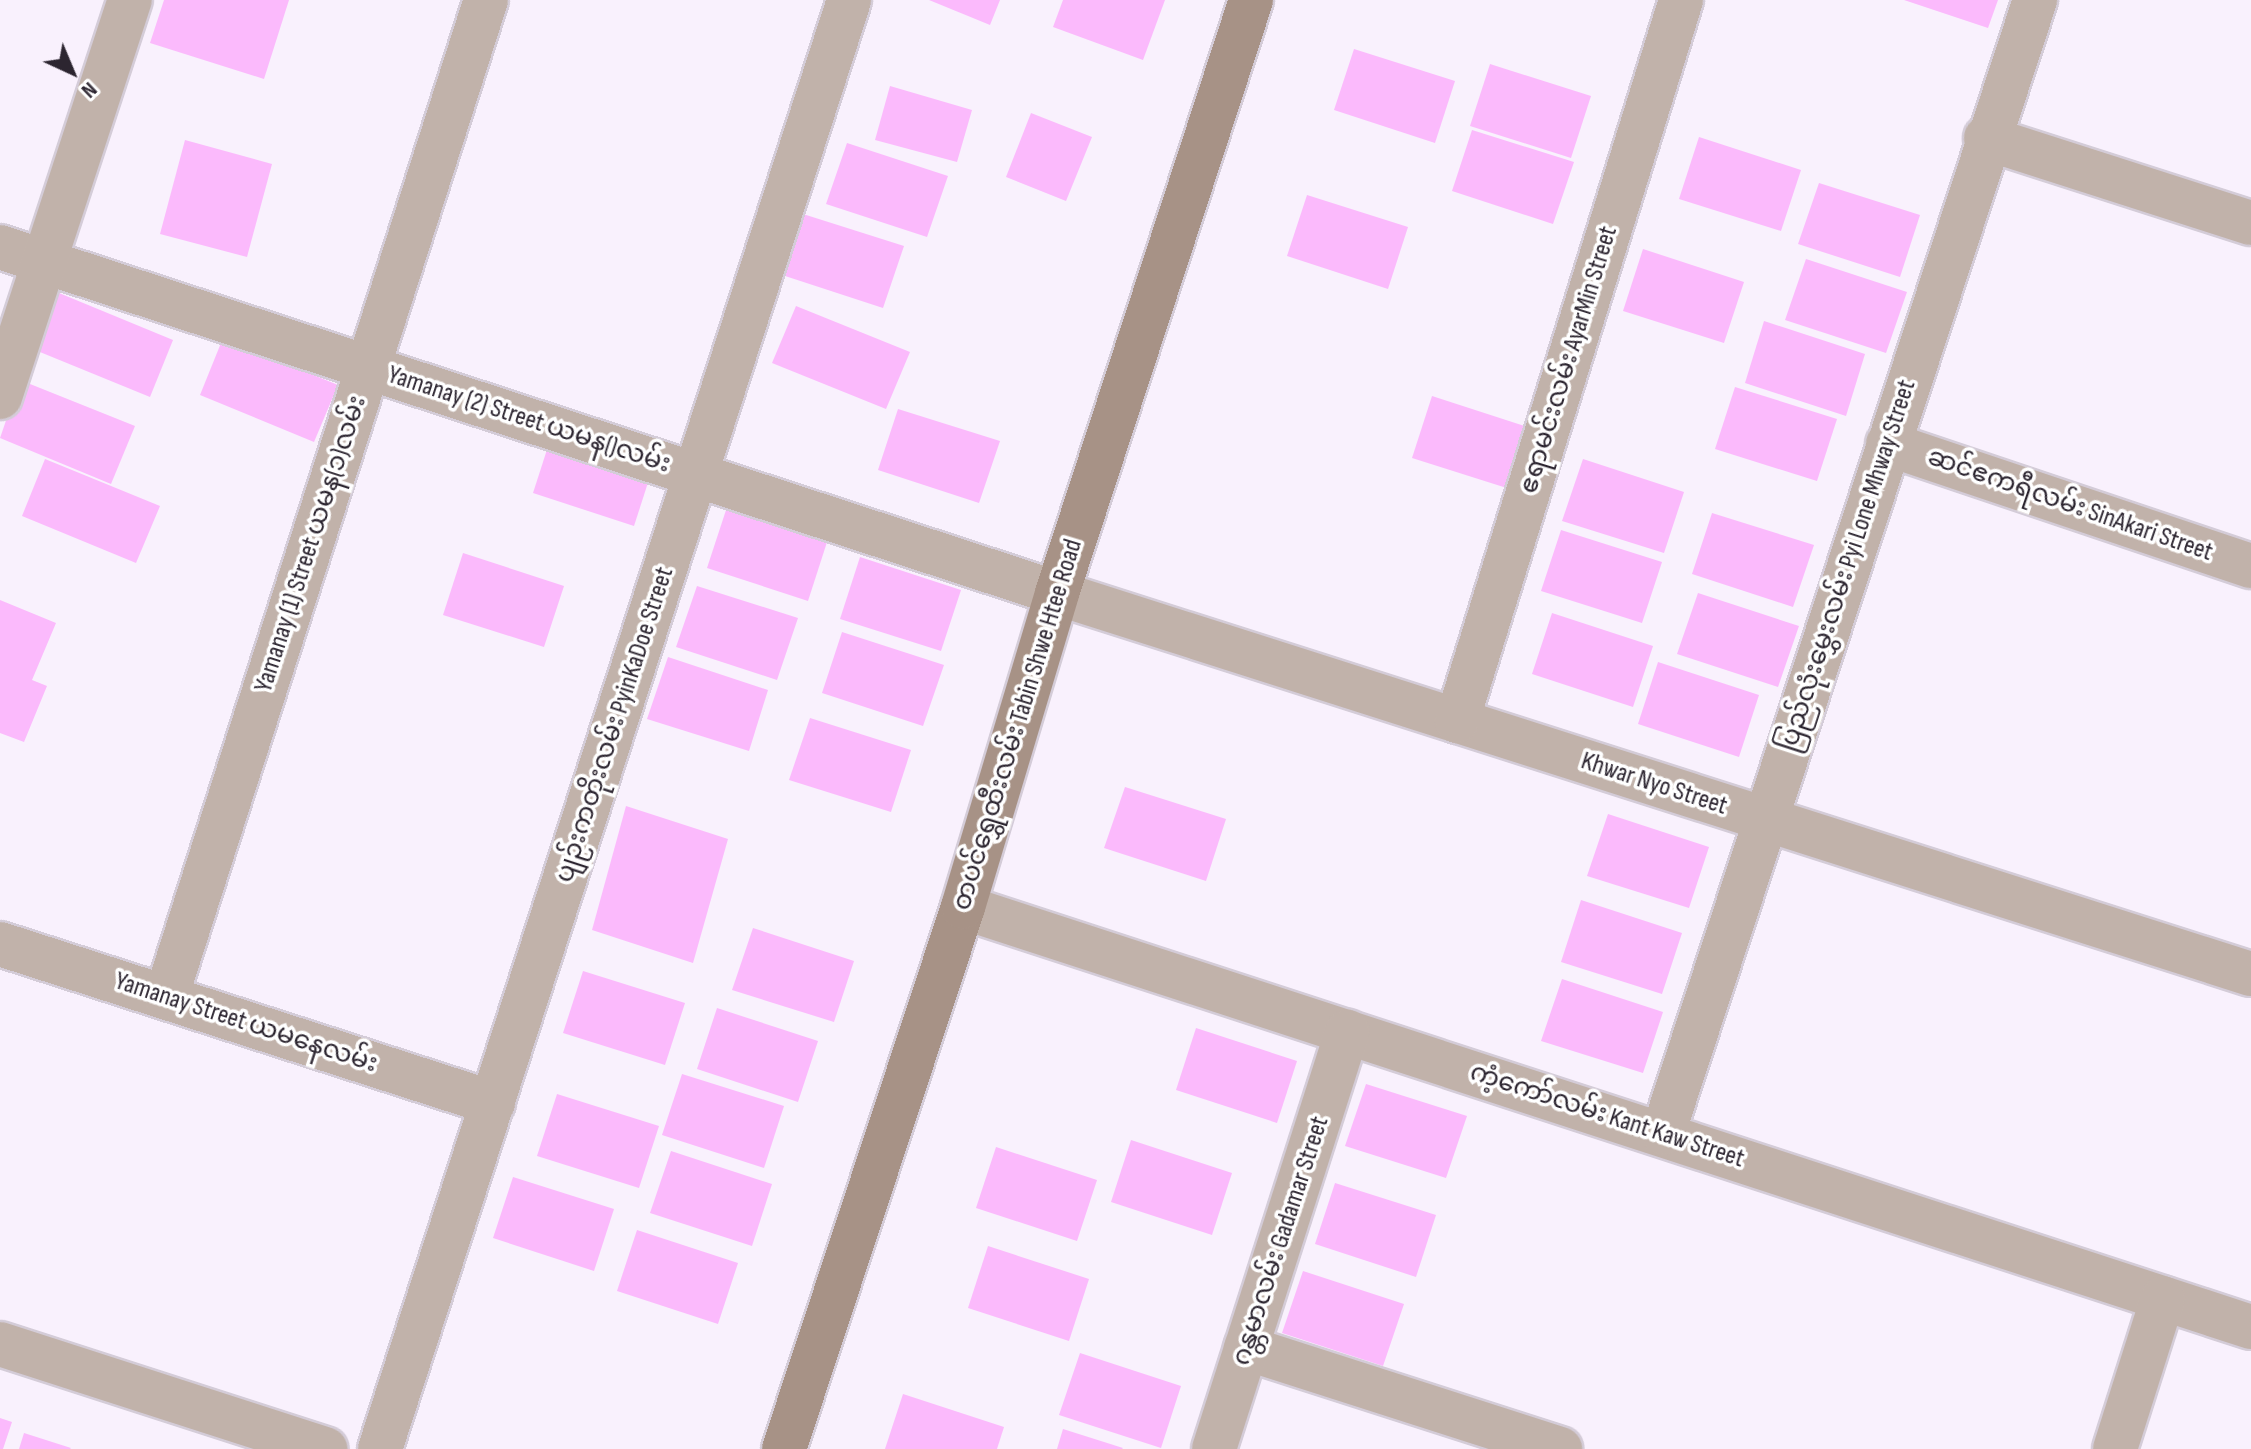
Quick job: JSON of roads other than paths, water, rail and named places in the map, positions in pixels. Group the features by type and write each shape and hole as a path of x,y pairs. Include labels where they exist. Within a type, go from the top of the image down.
{"street":[{"path":"0,397 130,0"},
{"name":"Yamanay (1) Street ယမန(၁)လမ်း","path":"166,997 486,0"},
{"name":"ပျဉ်းကတိုးလမ်း PyinKaDoe Street","path":"380,1449 849,0"},
{"name":"တပင်ရွှေထီးလမ်း Tabin Shwe Htee Road","path":"784,1449 963,907 1057,593 1251,0"},
{"name":"ဧရာမင်းလမ်း AyarMin Street","path":"1457,721 1681,0"},
{"name":"ပြည်လုံးမွှေးလမ်း Pyi Lone Mhway Street","path":"1663,1133 1986,138 2035,0"},
{"path":"1986,138 2251,223"},
{"name":"Yamanay (2) Street ယမန()လမ်း","path":"0,247 1057,593"},
{"name":"ဆင်ဧကရီလမ်း SinAkari Street","path":"1888,444 2251,566"},
{"name":"Khwar Nyo Street","path":"1057,593 2251,974"},
{"name":"ကံ့ကော်လမ်း Kant Kaw Street","path":"963,907 2251,1327"},
{"name":"Yamanay Street ယမနေလမ်း","path":"0,944 493,1103"},
{"name":"ဂန္တမာလမ်း Gadamar Street","path":"1214,1449 1347,1032"},
{"path":"2115,1449 2163,1298"},
{"path":"0,1344 326,1449"},
{"path":"1246,1348 1560,1449"}]}
